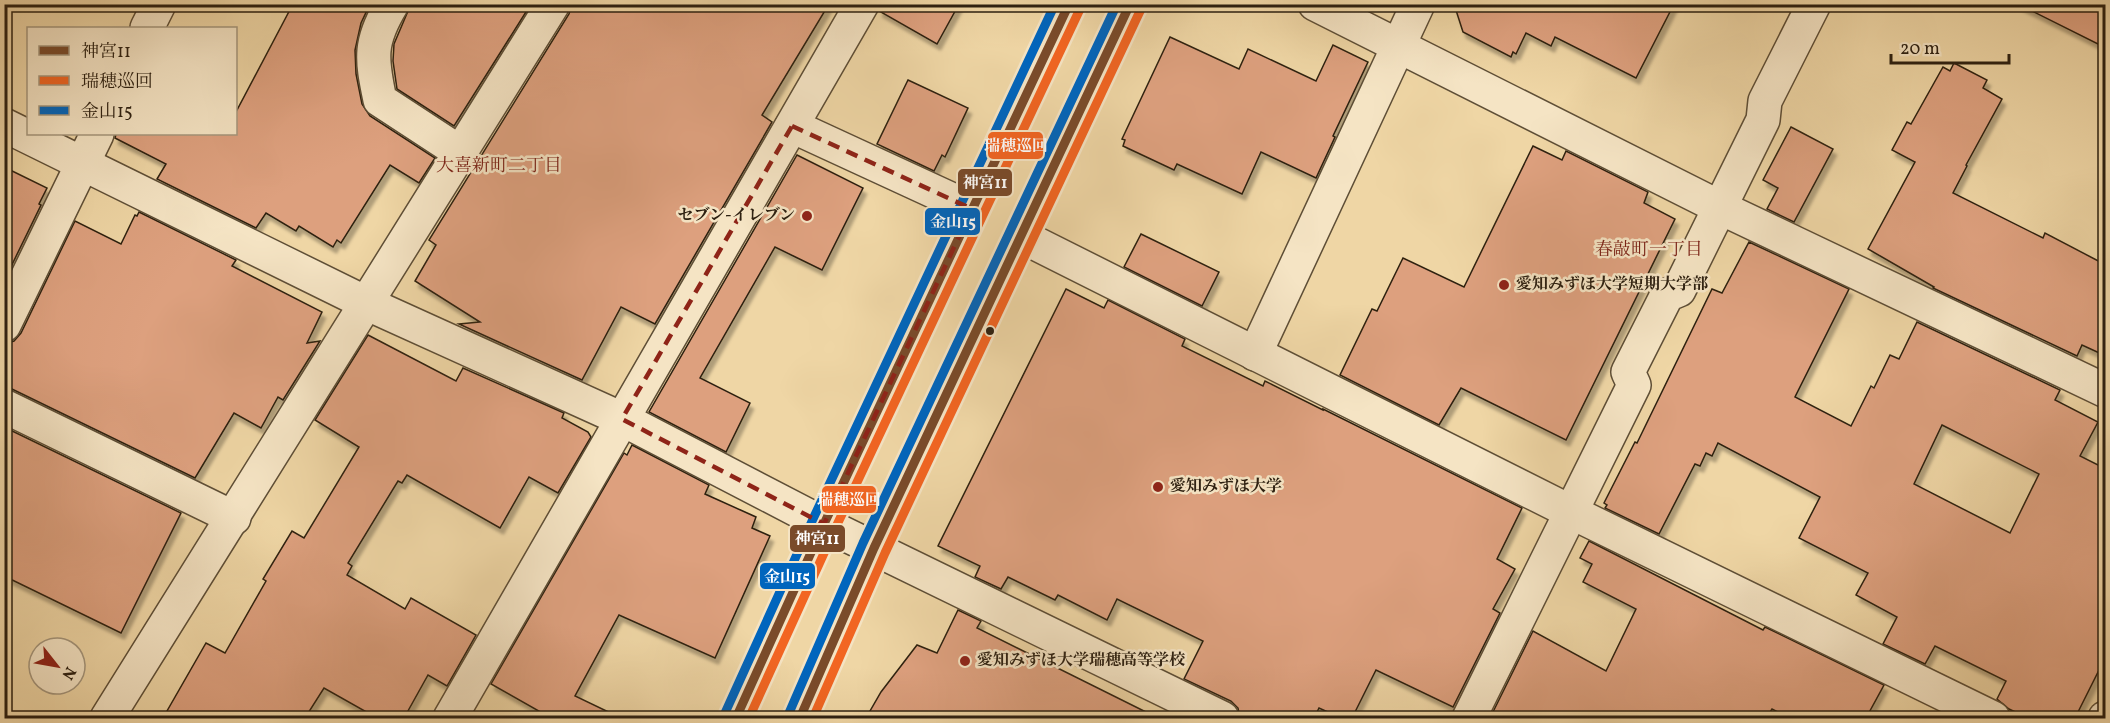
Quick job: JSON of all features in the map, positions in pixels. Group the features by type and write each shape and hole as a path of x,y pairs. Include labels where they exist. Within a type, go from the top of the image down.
{"street":[{"path":"148,27 159,4"},
{"path":"392,4 379,26 373,47 374,71 380,100 462,153"},
{"path":"107,718 368,304 553,4"},
{"path":"450,718 862,4"},
{"path":"736,718 824,524 1069,4"},
{"path":"800,718 874,548 1130,4"},
{"path":"1315,4 1721,208 2106,391"},
{"path":"1255,354 1418,4"},
{"path":"1469,718 1634,385 1628,372 1667,295 1679,291 1721,208 1763,120 1765,101 1814,4"},
{"path":"4,125 27,131"},
{"path":"792,126 972,209"},
{"path":"41,135 90,148 368,304 622,419 824,524 1222,718"},
{"path":"4,325 90,148"},
{"path":"1021,236 1571,512 1993,718"},
{"path":"4,406 234,518"}],"highlighted area":[{"path":"792,126 972,209 824,524 622,419"}],"building":[{"path":"293,4 370,4 361,23 355,50 356,74 362,104 370,116 435,158 419,183 390,165 341,243 337,240 333,247 299,226 296,231 266,213 256,228 157,179 166,164 115,138 116,135 237,135 237,110"},
{"path":"411,4 531,4 454,126 397,89 393,61 394,44"},
{"path":"572,4 829,4 762,115 772,122 655,324 621,307 582,380 459,324 480,322 415,281 436,245 429,240 569,14"},
{"path":"881,4 959,4 937,44 879,11"},
{"path":"1454,4 1674,4 1636,78 1555,37 1551,46 1526,33 1516,54 1513,52 1511,57 1463,32"},
{"path":"2018,4 2106,4 2106,48"},
{"path":"1170,37 1239,69 1248,49 1316,81 1333,45 1368,62 1316,178 1261,152 1242,194 1177,164 1174,170 1123,146 1125,140 1122,139"},
{"path":"1954,63 1987,80 1983,88 2002,99 1953,193 2043,238 2045,233 2106,265 2106,356 2082,345 2077,356 1933,288 1868,249 1915,162 1892,150 1907,122 1911,124 1943,67 1950,71"},
{"path":"908,80 968,108 945,157 942,155 934,171 877,144"},
{"path":"1791,127 1833,149 1794,222 1767,209 1778,188 1763,180"},
{"path":"1533,146 1562,160 1566,151 1648,192 1644,203 1675,219 1566,440 1461,388 1439,425 1340,375 1372,309 1377,311 1403,258 1464,287"},
{"path":"797,155 863,188 822,270 775,247 700,378 750,403 726,452 649,412"},
{"path":"4,167 47,188 4,281"},
{"path":"139,212 236,260 232,266 322,312 307,343 320,341 283,400 278,397 261,428 234,413 195,478 12,389 4,388 4,344 14,341 21,333 75,221 121,244 135,215 137,216"},
{"path":"1141,234 1219,272 1202,306 1124,267"},
{"path":"1749,242 1849,289 1795,397 1851,426 1871,386 1874,388 1890,355 1899,359 1917,322 2060,390 2055,400 2098,422 2080,456 2106,469 2106,656 2075,718 2028,718 2009,709 1997,699 2006,681 1935,646 1925,664 1883,644 1897,617 1856,595 1868,573 1799,538 1820,497 1718,443 1712,456 1706,453 1700,466 1695,464 1659,534 1605,508 1607,505 1604,503 1635,442 1637,443 1712,289 1722,293","holes":["1942,425 2039,474 2010,533 1914,484"]},
{"name":"愛知みずほ大学","path":"1066,289 1104,308 1108,300 1185,339 1182,346 1263,386 1265,381 1522,508 1497,559 1515,569 1493,609 1500,613 1453,707 1376,670 1352,718 1341,718 1319,708 1314,718 1240,718 1238,708 1231,701 1184,679 1203,641 1117,599 1107,620 1058,595 1055,600 1008,577 1001,589 975,577 980,566 938,546"},
{"path":"368,335 456,381 463,368 564,413 562,418 588,432 591,437 558,493 529,477 500,528 407,475 402,483 398,481 348,563 352,566 347,575 405,609 411,598 476,635 447,686 428,675 404,718 377,718 324,688 305,718 163,718 206,643 225,653 266,581 263,579 292,531 304,538 359,447 315,420"},
{"path":"4,427 181,513 121,633 4,576"},
{"path":"632,445 709,485 705,494 756,517 752,528 770,536 715,658 619,615 575,696 621,718 551,718 491,684 624,453 627,455"},
{"path":"1589,541 1763,630 1765,627 1884,685 1866,718 1790,718 1772,709 1766,718 1490,718 1533,631 1606,671 1636,609 1583,582 1592,564 1580,558"},
{"name":"愛知みずほ大学瑞穂高等学校","path":"958,610 981,621 977,628 1158,718 866,718 881,692 917,645 937,653"}],"transit line":[{"name":"金山15","path":"725,713 813,519 1055,4"},
{"name":"神宮11","path":"736,718 824,524 1069,4"},
{"name":"金山15","path":"789,713 863,543 1117,4"},
{"name":"神宮11","path":"800,718 874,548 1130,4"},
{"name":"瑞穂巡回","path":"749,718 835,529 1080,9"},
{"name":"瑞穂巡回","path":"813,718 885,553 1141,9"}],"place":[{"name":"セブン-イレブン","path":"807,216"},
{"name":"愛知みずほ大学短期大学部","path":"1504,285"},
{"name":"愛知みずほ大学","path":"1158,487"},
{"name":"愛知みずほ大学瑞穂高等学校","path":"965,661"}],"district":[{"name":"大喜新町二丁目","path":"499,166"},
{"name":"春敲町一丁目","path":"1649,250"}]}
